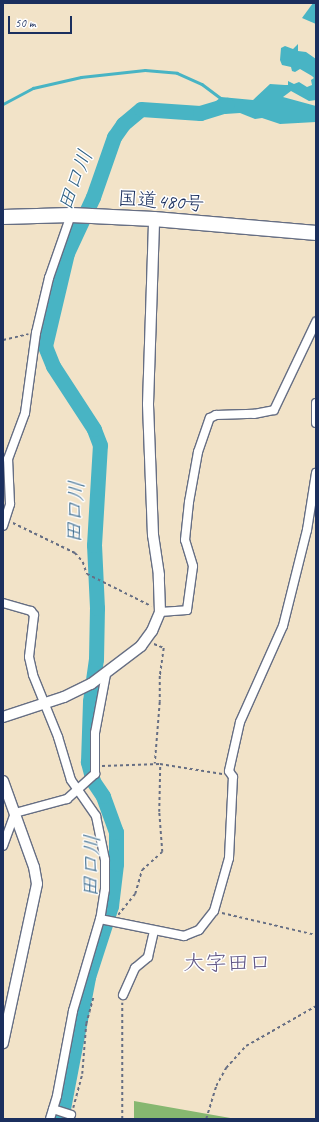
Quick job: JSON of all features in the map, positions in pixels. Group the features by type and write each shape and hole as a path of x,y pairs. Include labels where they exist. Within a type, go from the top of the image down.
{"highway":[{"name":"国道480号","path":"3,217 73,215 154,219 316,233"}],"street":[{"path":"4,522 10,504 8,460 25,413 36,333 49,278 73,215"},
{"path":"3,717 78,692 102,677 146,640 160,611 153,536 148,404 154,219"},
{"path":"160,611 187,610 193,566 186,540 189,502 198,452 210,418 216,415 254,414 274,410 316,323"},
{"path":"316,403 316,423"},
{"path":"100,919 184,936 199,930 214,911 229,858 233,777 229,771 240,722 283,626 307,530 316,473"},
{"path":"3,602 33,612 29,658 33,675 58,737 71,780 82,787 96,816 102,838 105,889 100,919 72,1011 54,1110 50,1119"},
{"path":"14,813 61,802 82,787 96,770 95,733 102,677"},
{"path":"3,781 34,867 37,890 3,1044"},
{"path":"3,846 14,813"},
{"path":"123,995 135,968 148,957 154,931"},
{"path":"54,1110 69,1114"}],"path":[{"path":"3,340 36,333"},
{"path":"4,522 39,534 75,553 83,562 87,574 160,611"},
{"path":"146,640 164,648 160,676 160,702 155,764"},
{"path":"96,770 160,764 233,777"},
{"path":"116,922 118,915 135,894 142,870 162,852 158,803 160,764"},
{"path":"214,911 316,935"},
{"path":"122,1119 123,995"},
{"path":"69,1114 82,1074 85,1030 93,998"},
{"path":"206,1119 216,1086 226,1068 246,1046 316,1006"}],"green space":[{"path":"134,1101 236,1119 134,1119"}],"water":[{"path":"313,3 316,3 316,24 302,18"},
{"path":"298,44 298,51 306,52 316,59 316,100 309,101 291,91 283,97 316,106 316,122 280,124 262,118 255,119 240,113 225,114 224,111 219,115 208,116 209,107 221,97 253,100 270,84 288,85 288,81 294,84 299,82 307,87 312,85 311,80 314,78 312,76 300,69 295,72 292,71 291,67 282,65 280,60 281,48 285,46 293,49"}],"waterway":[{"path":"3,104 33,88 81,77 145,70 177,73 202,84 222,99"},
{"name":"田口川","path":"61,1119 88,977 111,906 116,864 116,832 103,796 93,781 88,762 90,701 96,659 97,608 94,545 100,445 94,429 53,366 45,346 67,253 93,197 114,137 123,124 141,109 200,113 227,105"}],"district":[{"name":"大字田口","path":"227,964"}]}
